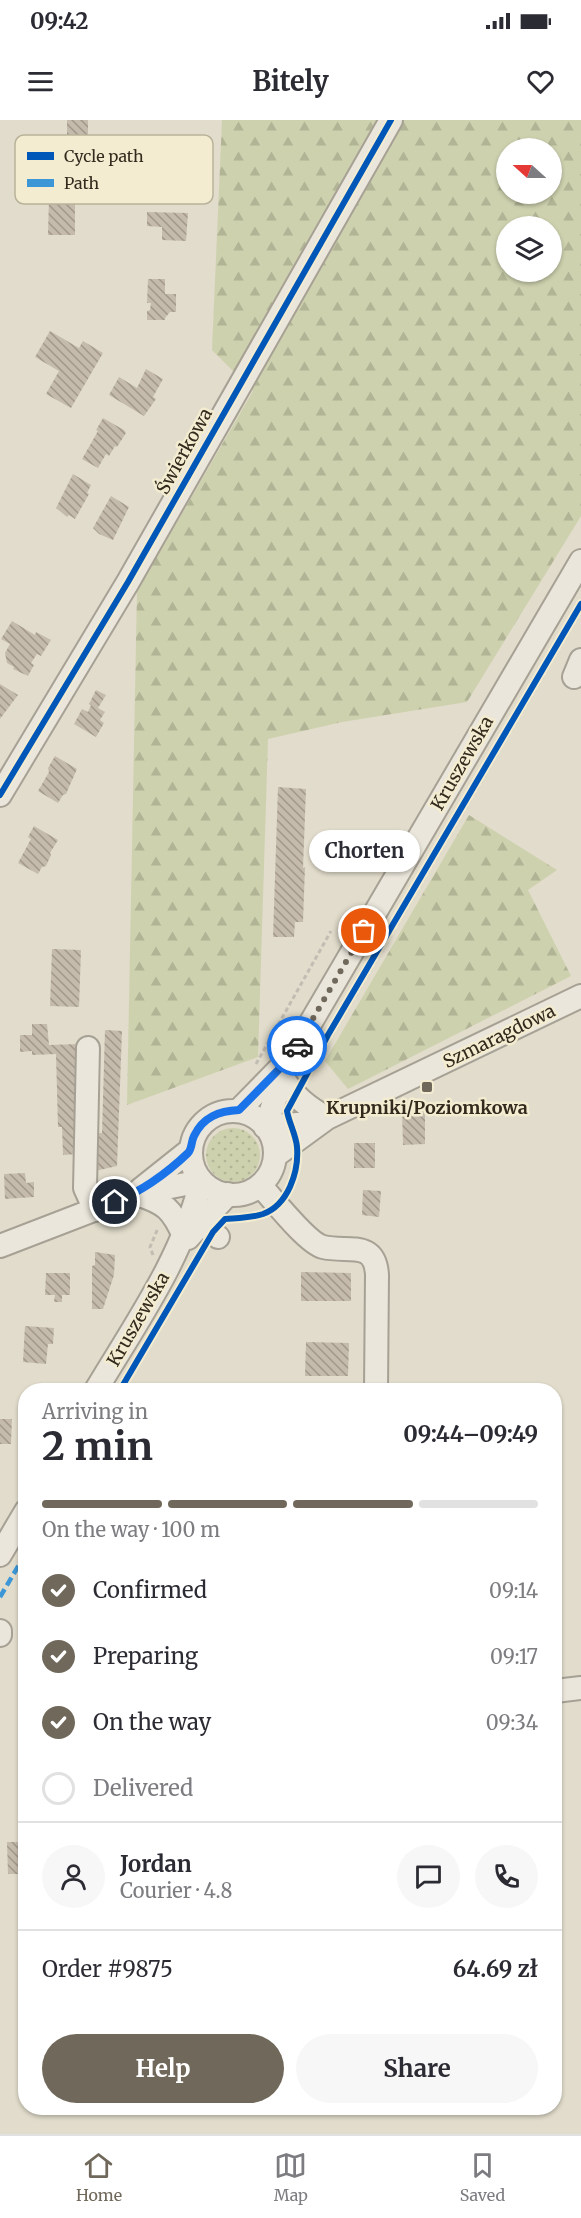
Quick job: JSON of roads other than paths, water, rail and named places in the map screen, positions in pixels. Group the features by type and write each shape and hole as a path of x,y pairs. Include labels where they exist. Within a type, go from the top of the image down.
{"street":[{"name":"Świerkowa","path":"0,795 128,582 391,120"},
{"name":"Kruszewska","path":"265,1127 286,1068 581,561"},
{"name":"Szmaragdowa","path":"275,1156 323,1120 581,996"},
{"path":"88,1048 85,1188 94,1210"},
{"name":"Kruszewska","path":"239,1110 286,1068"},
{"path":"286,1068 295,1096 323,1120"},
{"path":"239,1110 255,1117 265,1127 272,1137 275,1156 270,1172 260,1185 241,1194 228,1194 216,1192 201,1181 193,1167 190,1150 201,1124 221,1112 239,1110"},
{"name":"Szmaragdowa","path":"265,1127 323,1120"},
{"path":"135,1194 190,1150"},
{"name":"Kruszewska","path":"100,1383 181,1242 195,1206 201,1181"},
{"path":"0,1246 135,1194 201,1181"},
{"path":"260,1185 310,1240 322,1247 361,1250 373,1256 377,1275 376,1383"},
{"path":"135,1194 156,1200 173,1214 181,1242"},
{"name":"Kruszewska","path":"181,1242 210,1230 228,1194"},
{"path":"0,1555 13,1521"},
{"path":"562,1690 581,1688"}],"place":[{"name":"Chorten","path":"364,931"},
{"name":"Krupniki/Poziomkowa","path":"427,1087"}]}
